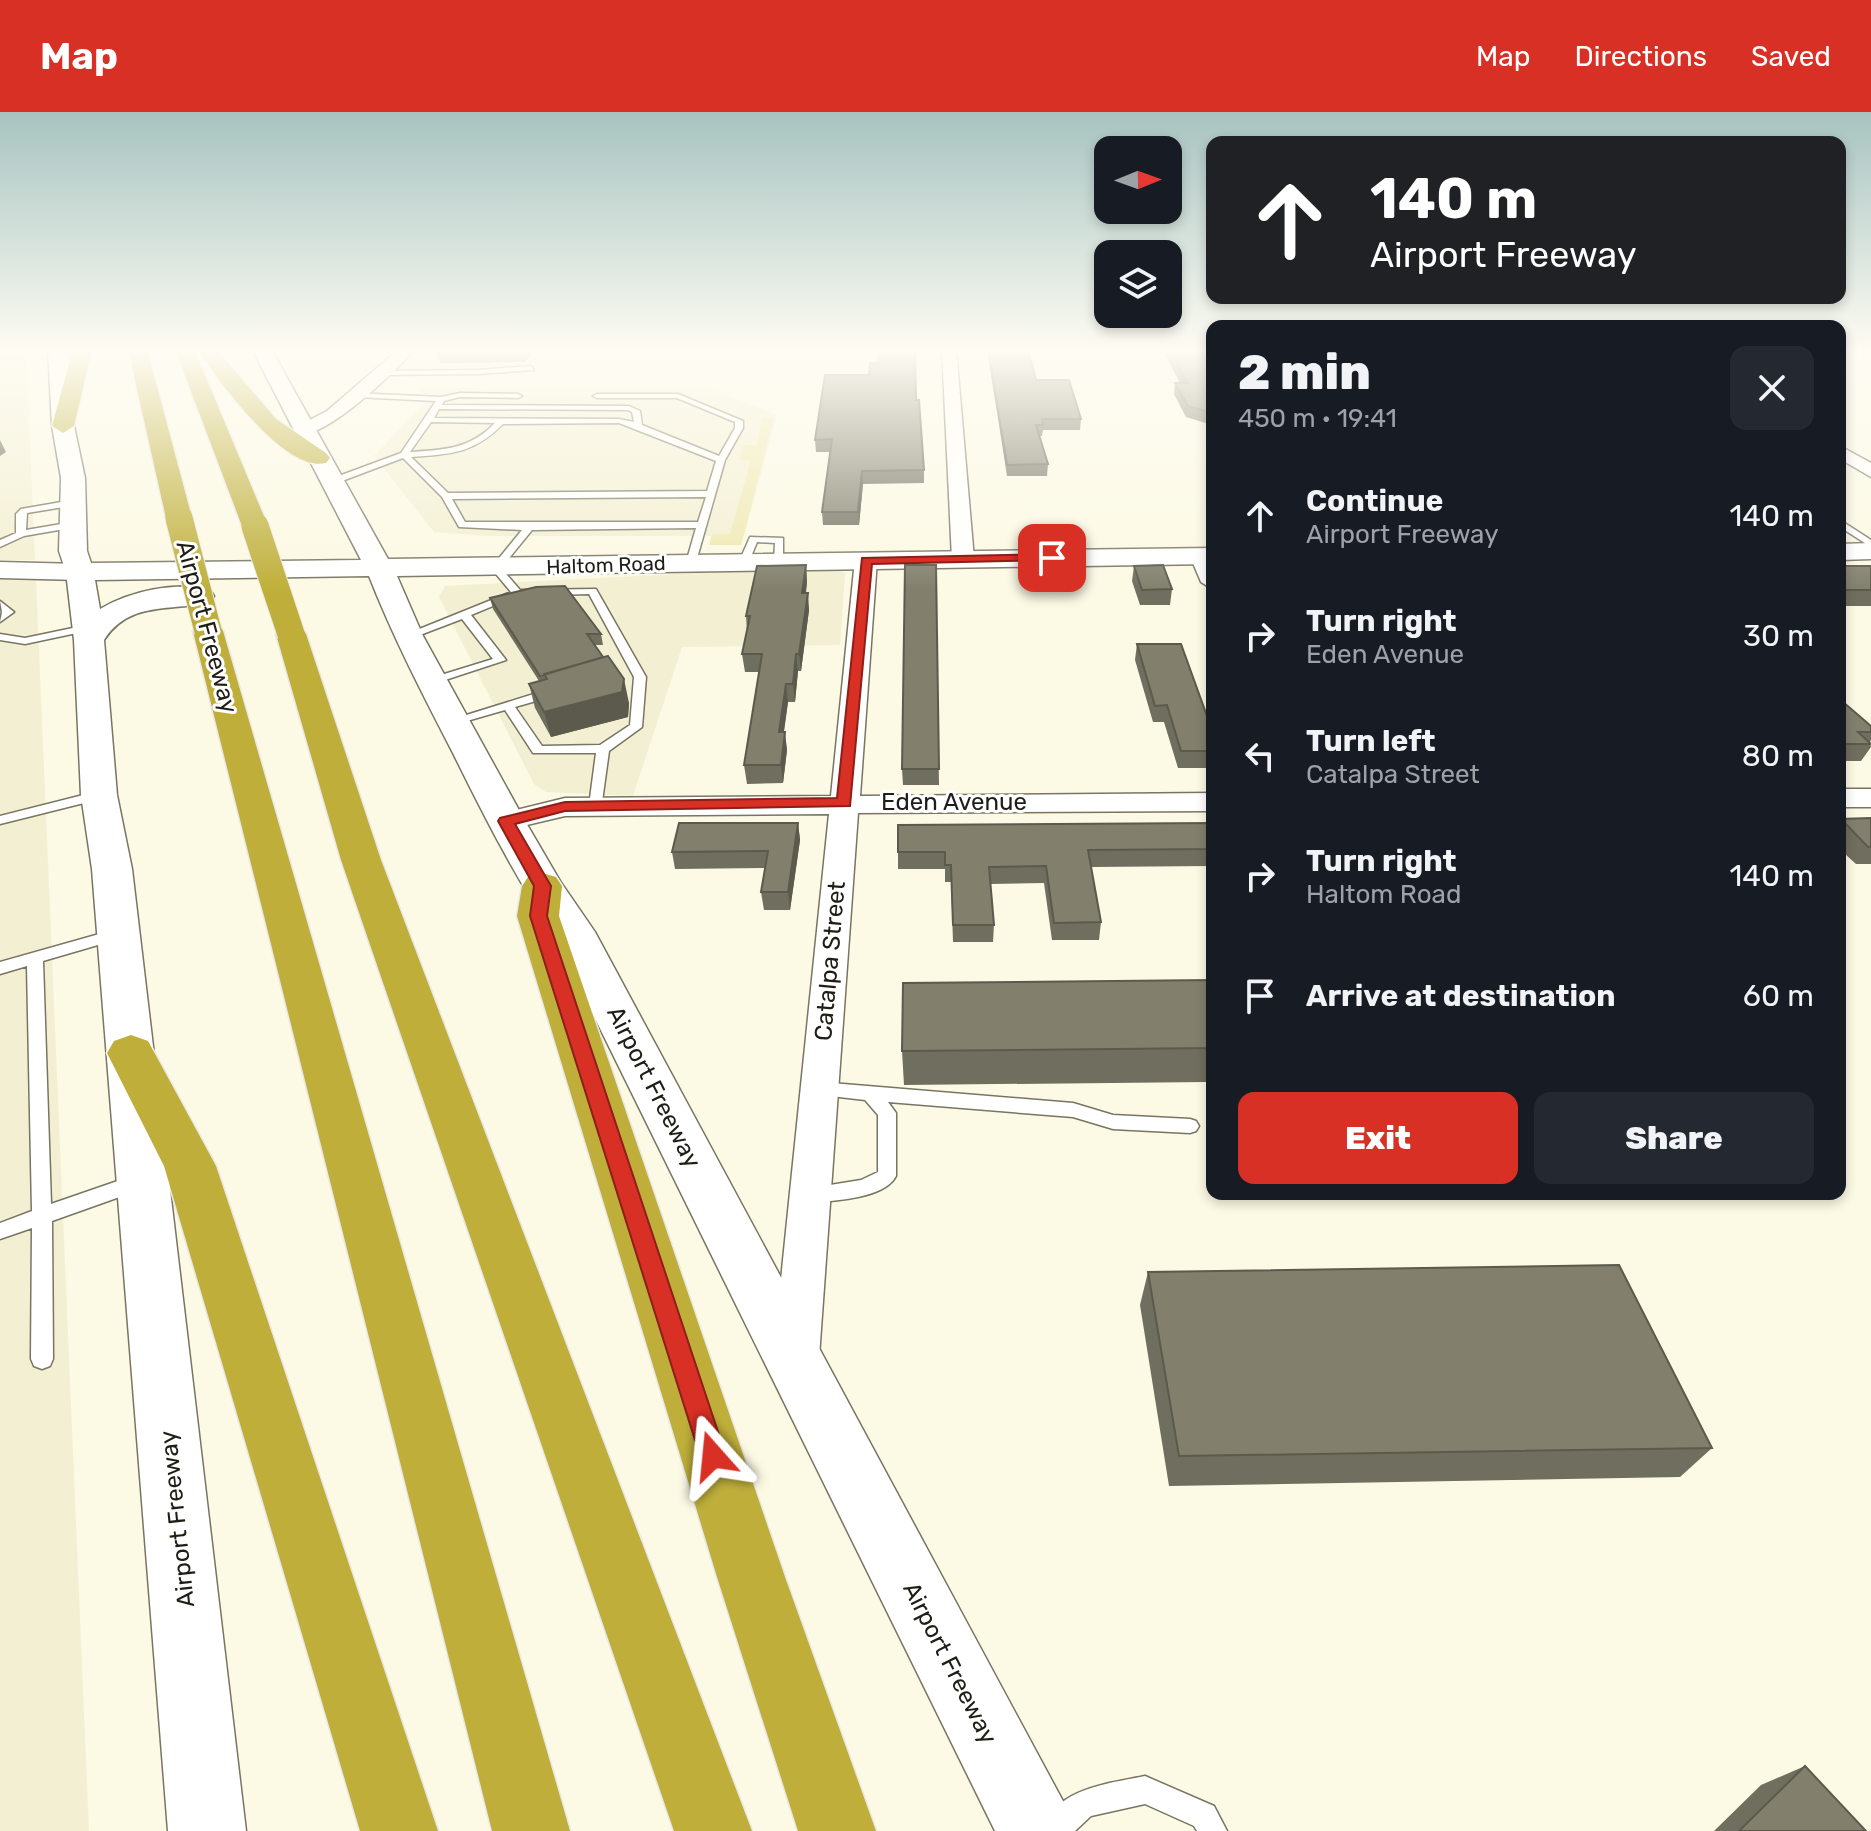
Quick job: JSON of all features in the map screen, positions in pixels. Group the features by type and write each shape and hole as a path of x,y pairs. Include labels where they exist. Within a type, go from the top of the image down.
{"highway":[{"name":"Airport Freeway","path":"157,429 208,631 531,1831"},
{"path":"216,429 255,526 361,860 713,1831"},
{"path":"272,429 290,444 324,492"},
{"path":"542,886 538,916 751,1577 837,1831"},
{"path":"131,1053 190,1166 399,1831"}],"main road":[{"name":"Airport Freeway","path":"64,429 85,527 88,634 99,795 112,869 207,1831"},
{"name":"Airport Freeway","path":"296,429 324,492 373,586 408,636 542,886 574,932 1036,1831"},
{"path":"85,527 141,549 271,548 324,492"},
{"name":"Haltom Road","path":"85,527 373,586 496,568 1206,556"},
{"path":"1846,552 1871,551"},
{"path":"88,634 116,611 167,596 334,596"}],"street":[{"path":"324,492 331,429"},
{"path":"954,429 963,559"},
{"path":"1846,446 1860,442"},
{"path":"1846,452 1871,471"},
{"name":"Haltom Road","path":"0,570 85,527"},
{"name":"Catalpa Street","path":"796,1362 866,560"},
{"path":"1846,798 1871,798"},
{"name":"Eden Avenue","path":"506,821 565,807 596,806 1206,802"}],"lane":[{"path":"404,455 422,429"},
{"path":"324,492 404,455 463,450 484,441 494,429"},
{"path":"646,429 721,460"},
{"path":"691,563 721,460 738,429"},
{"path":"404,455 446,496 462,525 702,525"},
{"path":"446,496 711,494"},
{"path":"21,534 21,514 24,511 85,527"},
{"path":"0,544 21,534 85,527"},
{"path":"517,593 496,568 529,527"},
{"path":"1846,527 1871,544"},
{"path":"408,636 517,593 592,591 640,677 636,727 603,749 538,750 508,705"},
{"path":"0,604 9,612 0,619"},
{"path":"442,701 500,660 464,614"},
{"path":"0,637 25,641 88,634"},
{"path":"621,672 635,667"},
{"path":"442,701 508,705 564,688"},
{"path":"596,806 603,749"},
{"path":"0,820 99,795"},
{"path":"0,968 118,933"},
{"path":"35,958 42,1216 42,1359"},
{"path":"819,1089 1073,1110 1113,1122 1190,1126"},
{"path":"810,1195 864,1188 887,1176 887,1113 870,1094"},
{"path":"0,1231 144,1180"},
{"path":"1054,1831 1084,1803 1145,1790 1204,1816 1213,1831"}],"shaded area":[{"path":"0,429 29,429 35,560 0,560"},
{"path":"399,429 773,429 744,536 488,536 434,532 374,456"},
{"path":"760,429 771,429 741,545 709,545 712,534 730,534 751,460 739,460 743,445 757,445"},
{"path":"838,570 845,573 840,645 682,647 633,796 546,792 534,784 439,597 445,586 735,571"},
{"path":"0,580 36,580 89,1831 0,1831"}],"building":[{"path":"817,429 921,429 924,470 862,471 858,512 822,512 832,439 815,440"},
{"path":"1001,429 1037,429 1048,464 1007,465"},
{"path":"806,565 802,593 808,593 799,654 796,654 793,684 786,684 779,732 785,732 781,765 744,765 762,654 742,654 750,616 746,616 757,566"},
{"path":"905,565 936,565 939,769 902,769"},
{"path":"1163,565 1172,589 1142,590 1134,566"},
{"path":"1846,566 1871,566 1871,590 1846,590"},
{"path":"565,586 601,634 587,634 603,657 540,676 490,598 536,587"},
{"path":"1137,644 1181,644 1206,713 1206,751 1181,751 1167,705 1155,706"},
{"path":"608,656 624,679 622,692 544,712 529,684 547,679 544,674"},
{"path":"1846,705 1871,726 1871,732 1858,732 1871,744 1846,744"},
{"path":"1871,818 1871,847 1846,824 1846,819"},
{"path":"679,823 798,823 788,892 761,892 768,851 672,852"},
{"path":"1206,823 1206,849 1088,850 1101,922 1054,923 1046,866 989,867 994,925 953,925 951,865 945,865 945,852 898,852 898,825"},
{"path":"1206,980 1206,1048 902,1051 903,983"},
{"path":"1619,1265 1712,1448 1179,1456 1148,1272"},
{"path":"1805,1766 1866,1831 1739,1831"}],"route":[{"path":"713,1456 538,916 542,886 506,821 565,807 844,803 866,560 1052,558"}]}
